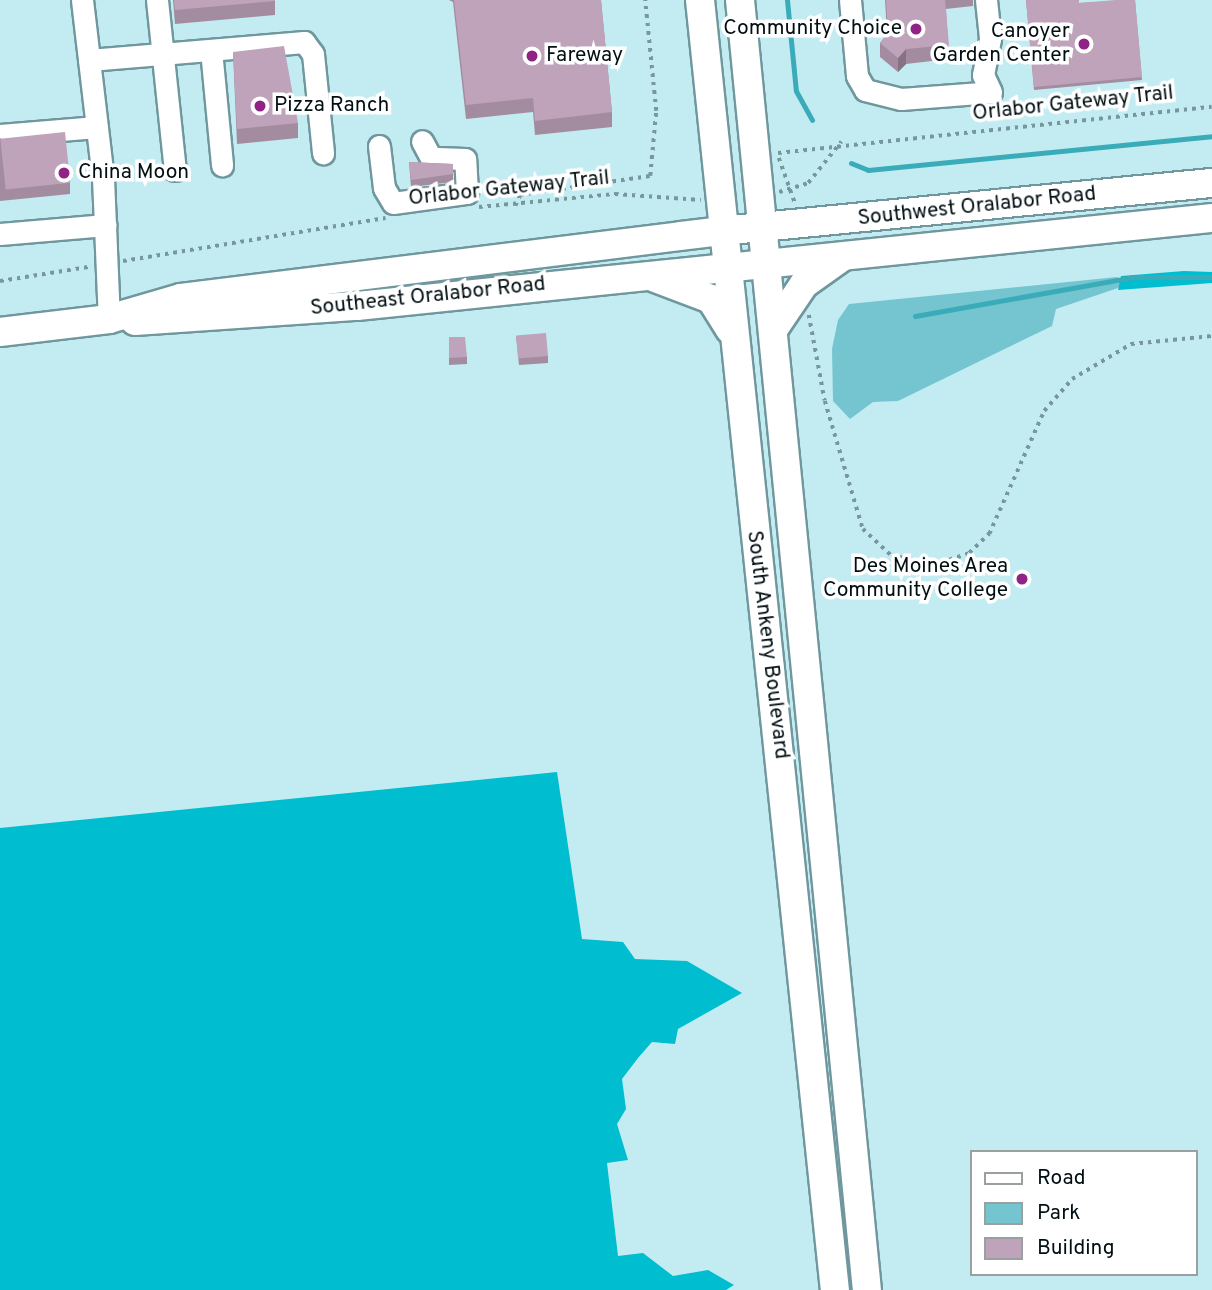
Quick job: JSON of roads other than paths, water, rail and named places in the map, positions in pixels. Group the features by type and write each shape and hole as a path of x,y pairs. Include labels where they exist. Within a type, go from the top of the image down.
{"main road":[{"name":"South Ankeny Boulevard","path":"700,0 719,200 742,229 746,265 732,335 835,1290"},
{"name":"South Ankeny Boulevard","path":"740,0 758,195 742,229 746,265 773,330 867,1290"},
{"name":"Southwest Oralabor Road","path":"742,229 1212,183"},
{"name":"Southwest Oralabor Road","path":"746,265 1212,218"},
{"name":"Southeast Oralabor Road","path":"109,319 181,298 742,229"},
{"path":"773,330 804,284 843,256"},
{"name":"Southeast Oralabor Road","path":"0,332 109,319 191,321 746,265"},
{"path":"639,275 711,299 732,335"},
{"path":"831,1252 863,1250"}],"lane":[{"path":"82,0 106,225 109,319"},
{"path":"157,0 175,170"},
{"path":"850,0 857,76 866,90 901,99 991,92 984,75 990,38 986,0"},
{"path":"89,60 304,42 310,47 323,153"},
{"path":"211,50 222,165"},
{"path":"0,135 97,127"},
{"path":"379,146 384,188 393,203 467,193 465,159 431,158 422,141"},
{"path":"0,234 106,225"}],"waterway":[{"path":"787,0 796,91 812,120"},
{"path":"851,163 868,170 1212,136"},
{"path":"915,316 1135,277 1212,277"}],"place":[{"name":"Community Choice","path":"916,29"},
{"name":"Canoyer Garden Center","path":"1084,44"},
{"name":"Fareway","path":"532,56"},
{"name":"Pizza Ranch","path":"260,106"},
{"name":"China Moon","path":"64,173"},
{"name":"Des Moines Area Community College","path":"1022,579"}]}
